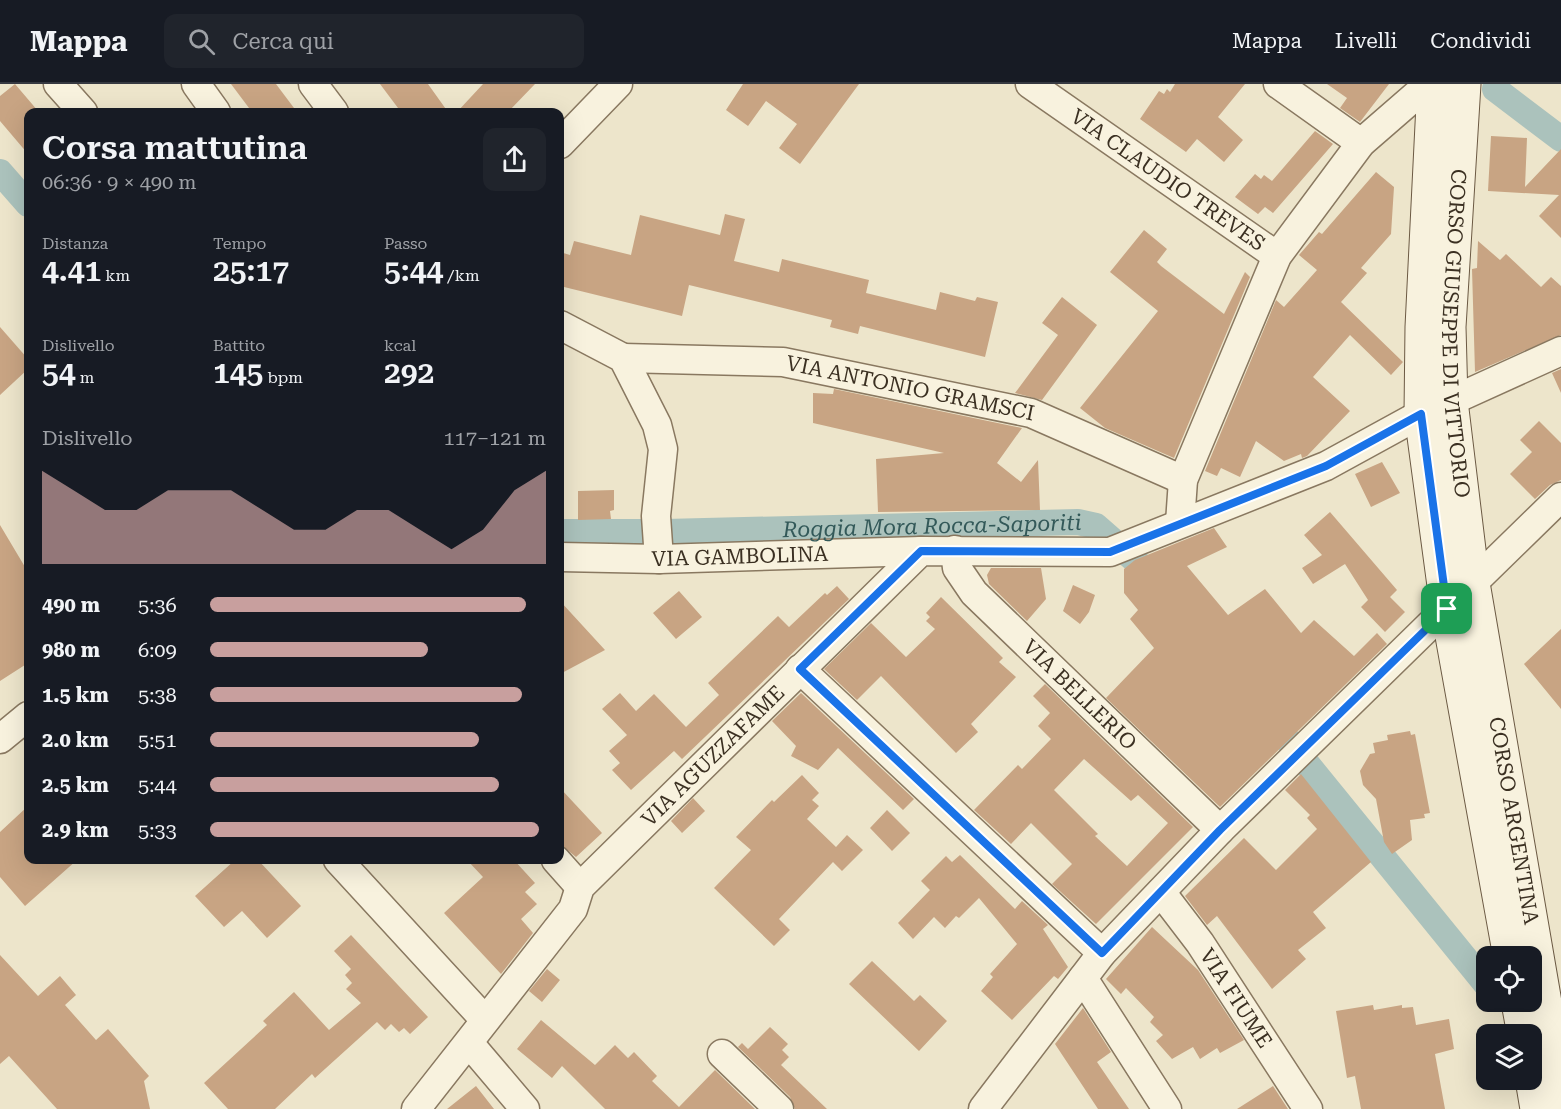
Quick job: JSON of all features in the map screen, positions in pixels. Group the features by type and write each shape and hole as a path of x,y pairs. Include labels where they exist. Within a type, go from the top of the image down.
{"main road":[{"name":"CORSO GIUSEPPE DI VITTORIO","path":"1434,84 1422,327 1421,414 1447,609"},
{"name":"CORSO GIUSEPPE DI VITTORIO","path":"1464,84 1449,327 1451,401 1473,583"},
{"name":"CORSO ARGENTINA","path":"1473,583 1528,1022 1561,1096"},
{"name":"CORSO ARGENTINA","path":"1447,609 1508,946"},
{"path":"1534,1090 1537,1109"}],"street":[{"path":"58,84 79,108"},
{"path":"196,84 213,108"},
{"path":"313,84 331,108"},
{"path":"564,140 618,84"},
{"name":"VIA CLAUDIO TREVES","path":"1030,84 1276,256"},
{"path":"1278,84 1361,142"},
{"path":"1180,523 1183,480 1276,256 1361,142 1429,84"},
{"path":"564,327 623,358 657,425 663,449 658,537"},
{"path":"1451,401 1561,351"},
{"name":"VIA ANTONIO GRAMSCI","path":"623,358 783,362 1031,413 1183,480"},
{"path":"921,551 1121,548 1326,466 1421,414"},
{"path":"983,1109 1102,953 1220,830 1561,497"},
{"name":"VIA GAMBOLINA","path":"564,556 658,537 921,551"},
{"name":"VIA BELLERIO","path":"955,550 957,568 974,593 1220,830"},
{"name":"VIA AGUZZAFAME","path":"416,1109 573,909 580,887 921,551"},
{"path":"800,669 1102,953"},
{"path":"0,739 24,719"},
{"path":"341,864 477,1031 525,1109"},
{"path":"559,864 580,887"},
{"name":"VIA FIUME","path":"1161,892 1200,943 1308,1109"},
{"path":"1083,978 1167,1109"},
{"path":"722,1054 779,1109"}],"building":[{"path":"15,84 35,108 24,108 24,149 0,121 0,96"},
{"path":"231,84 276,84 294,108 249,108"},
{"path":"380,84 428,84 445,108 398,108"},
{"path":"483,84 535,84 512,108 461,108"},
{"path":"743,84 859,84 800,164 779,148 797,124 766,101 748,126 726,110"},
{"path":"1175,84 1245,84 1218,117 1243,140 1224,162 1197,139 1186,152 1140,119 1159,91 1164,94 1167,89 1170,92"},
{"path":"1327,84 1389,84 1360,122 1340,108 1347,98"},
{"path":"1315,131 1333,144 1273,213 1265,207 1258,214 1235,197 1255,174 1261,179 1264,175 1272,181"},
{"path":"1491,136 1527,138 1525,187 1561,149 1561,238 1539,216 1559,195 1488,191"},
{"path":"1376,172 1394,187 1391,234 1361,268 1367,273 1341,302 1403,362 1391,375 1350,335 1313,377 1350,411 1307,456 1302,458 1301,454 1284,461 1256,441 1240,477 1221,468 1217,476 1205,471 1276,300 1284,307 1317,270 1299,255 1319,232 1322,234"},
{"path":"725,214 745,219 734,261 779,272 782,259 869,280 866,293 936,310 940,292 975,301 977,297 998,302 985,357 860,326 858,334 830,327 832,320 689,285 682,316 564,287 564,253 570,255 574,241 631,255 640,215 720,235"},
{"path":"1144,230 1167,249 1157,262 1224,314 1245,272 1250,277 1174,458 1105,428 1080,408 1158,311 1110,272"},
{"path":"1478,241 1500,260 1506,254 1541,287 1551,277 1561,286 1561,335 1475,372 1472,269 1477,268"},
{"path":"1062,297 1097,325 1042,400 1015,393 1058,335 1042,323"},
{"path":"0,327 24,354 24,373 0,395"},
{"path":"1561,369 1561,393 1552,373"},
{"path":"834,389 1022,428 997,463 1021,482 1038,460 1040,510 878,512 876,459 944,453 813,423 813,393 833,394"},
{"path":"1539,421 1561,443 1561,480 1550,485 1535,499 1510,474 1532,452 1520,440"},
{"path":"1382,462 1400,493 1371,507 1355,474"},
{"path":"614,490 614,510 610,511 611,519 578,520 578,491"},
{"path":"1330,512 1397,590 1390,597 1405,612 1385,632 1361,607 1368,600 1345,564 1313,584 1302,568 1322,555 1304,535"},
{"path":"0,525 24,565 24,666 0,681"},
{"path":"1214,528 1227,547 1187,566 1228,615 1265,589 1301,633 1314,620 1354,656 1377,633 1387,644 1220,807 1106,698 1154,648 1130,619 1138,610 1124,593 1124,569 1135,560"},
{"path":"991,568 1041,568 1046,599 1027,621 989,584 987,575"},
{"path":"1073,585 1095,595 1089,612 1080,624 1063,611"},
{"path":"837,586 849,599 682,759 674,751 631,790 612,770 620,763 609,751 627,735 602,709 620,693 636,711 654,694 686,727 719,695 708,683 778,616 789,627 825,593 827,595"},
{"path":"679,591 702,617 676,639 653,613"},
{"path":"941,597 1003,658 999,662 1016,677 971,724 978,732 956,753 881,676 857,700 824,669 871,623 906,657 935,629 926,621 930,617 926,613"},
{"path":"564,605 605,650 564,672"},
{"path":"1561,629 1561,709 1524,664"},
{"path":"1045,684 1193,827 1096,924 1052,884 1072,864 1031,823 1011,844 974,810 1018,765 1022,769 1051,739 1038,726 1050,713 1033,696","holes":["1084,759 1131,801 1138,795 1168,823 1127,866 1095,836 1098,834 1054,790"]},
{"path":"801,693 914,799 903,810 838,748 818,770 791,756 796,746 772,721"},
{"path":"1410,731 1411,735 1415,734 1430,813 1424,814 1425,818 1410,820 1412,840 1392,854 1384,842 1376,799 1363,785 1360,771 1370,754 1375,753 1373,743 1388,740 1387,735"},
{"path":"1301,774 1371,862 1313,912 1326,928 1298,950 1306,959 1272,989 1217,916 1207,925 1185,896 1244,838 1276,870 1317,829 1307,818 1310,815 1285,790"},
{"path":"802,775 819,793 812,800 819,806 807,819 836,847 847,835 863,850 842,871 833,862 779,919 790,930 774,946 714,888 751,850 736,837 772,800 774,802"},
{"path":"564,792 602,833 576,857 564,847"},
{"path":"693,798 705,811 682,833 671,821"},
{"path":"24,810 24,864 72,864 25,906 0,877 0,832"},
{"path":"887,810 910,833 892,851 870,828"},
{"path":"960,855 1015,909 1022,901 1048,925 1043,929 1068,967 1058,979 1054,976 1012,1020 981,991 993,977 990,974 1017,944 979,898 945,928 934,917 913,939 898,923 930,890 921,881 946,856 952,862"},
{"path":"231,864 262,864 301,906 267,938 242,911 224,927 195,896"},
{"path":"471,864 518,864 535,883 525,892 537,904 521,919 533,933 501,974 444,913 483,877"},
{"path":"1152,927 1198,970 1244,1040 1220,1053 1217,1048 1200,1059 1193,1047 1172,1059 1156,1041 1163,1035 1150,1022 1154,1017 1126,988 1121,994 1106,979"},
{"path":"351,935 428,1017 410,1034 404,1028 399,1032 391,1024 385,1030 377,1022 315,1078 312,1074 275,1109 228,1109 204,1083 267,1025 263,1021 294,992 329,1030 361,1003 346,989 352,983 345,975 351,969 334,951"},
{"path":"0,955 38,996 60,976 76,995 65,1005 96,1040 108,1029 149,1076 144,1081 150,1109 57,1109 9,1056 0,1064"},
{"path":"872,961 914,1001 920,995 947,1021 919,1051 849,984"},
{"path":"547,969 560,980 542,1002 529,991"},
{"path":"1373,1005 1374,1010 1402,1005 1402,1008 1413,1007 1416,1025 1449,1019 1454,1049 1435,1054 1445,1109 1361,1109 1355,1076 1347,1078 1336,1011"},
{"path":"1083,1008 1111,1052 1097,1062 1129,1109 1098,1109 1055,1044"},
{"path":"541,1020 595,1065 615,1045 628,1058 634,1052 657,1076 652,1081 679,1107 715,1070 755,1109 605,1109 562,1066 552,1078 517,1049"},
{"path":"770,1027 788,1044 782,1050 789,1057 781,1065 827,1109 795,1109 790,1097 738,1047 742,1043 748,1049"},
{"path":"476,1086 494,1109 447,1109"},
{"path":"1273,1086 1288,1109 1237,1109"}],"waterway":[{"path":"1495,89 1561,139"},
{"name":"Roggia Mora Rocca-Saporiti","path":"0,172 24,199"},
{"name":"Roggia Mora Rocca-Saporiti","path":"564,532 665,532 1078,522 1096,526 1136,561 1158,586"},
{"name":"Roggia Mora Rocca-Saporiti","path":"1286,738 1476,972"}],"route":[{"path":"1421,414 1431,506 1447,609 1220,830 1102,953 800,669 921,551 1110,552 1326,466 1421,414"}]}
